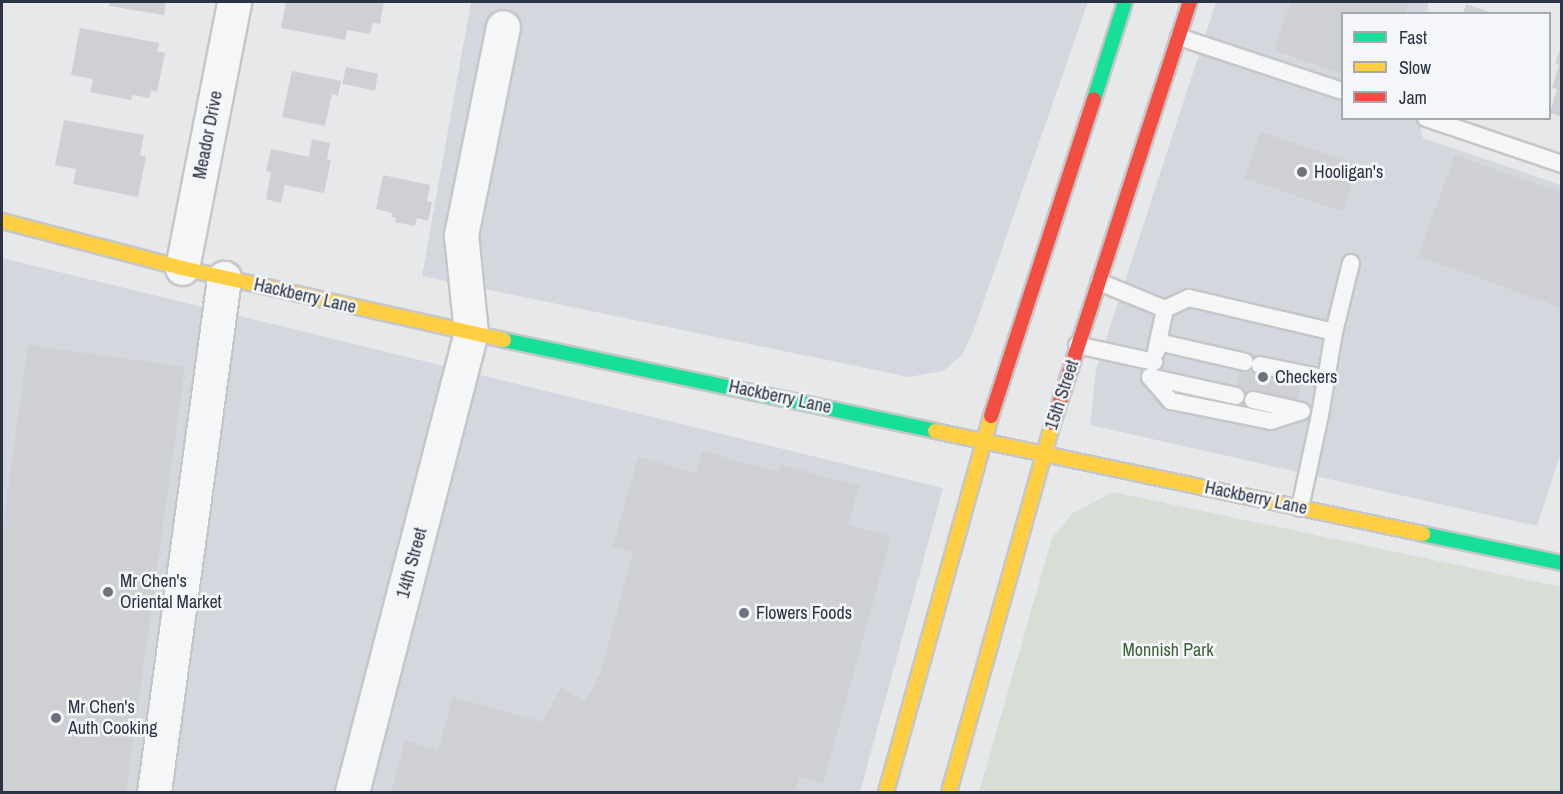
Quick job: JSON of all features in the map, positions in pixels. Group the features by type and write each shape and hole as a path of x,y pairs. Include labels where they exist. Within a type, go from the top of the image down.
{"main road":[{"path":"886,792 982,440 1125,2"},
{"name":"15th Street","path":"949,792 1043,453 1190,2"},
{"name":"Hackberry Lane","path":"2,221 182,268 471,333 1300,508 1559,556"}],"street":[{"name":"Meador Drive","path":"182,268 234,2"},
{"path":"471,333 461,235 503,27"},
{"path":"154,792 224,278"},
{"name":"14th Street","path":"352,792 471,333"}],"lane":[{"path":"1179,37 1341,91"},
{"path":"1432,120 1562,164"},
{"path":"1300,508 1327,379 1334,332 1351,263"},
{"path":"1098,282 1165,309 1189,298 1334,332"},
{"path":"1165,309 1152,370 1171,401 1271,421 1301,411"},
{"path":"1158,342 1327,379"},
{"path":"1077,345 1236,396"},
{"path":"1253,400 1320,415"}],"shaded area":[{"path":"471,2 1088,2 973,332 962,355 943,371 909,377 422,276"},
{"path":"1216,2 1429,2 1427,12 1341,12 1341,120 1419,120 1423,138 1561,185 1561,452 1537,526 1090,425 1096,370"},
{"path":"2,258 943,488 860,792 2,792"}],"green space":[{"name":"Monnish Park","path":"1113,492 1561,587 1561,792 979,792 1052,538 1073,513"}],"building":[{"path":"110,2 166,2 164,15 109,6"},
{"path":"286,2 384,2 380,24 373,22 370,34 347,30 345,40 281,28"},
{"path":"1291,2 1409,2 1406,12 1341,12 1341,74 1274,50"},
{"path":"1466,4 1490,12 1464,12"},
{"path":"80,28 159,43 157,51 165,53 157,92 151,90 150,98 132,95 131,100 90,92 93,79 71,75"},
{"path":"1562,47 1562,117 1551,113 1557,89 1552,88 1559,65 1555,64"},
{"path":"346,67 378,74 375,90 342,84"},
{"path":"292,71 341,81 338,96 332,94 325,126 282,117"},
{"path":"64,120 144,135 140,155 146,157 138,197 73,184 76,169 55,165"},
{"name":"Hooligan's","path":"1261,132 1358,166 1342,212 1245,178"},
{"path":"312,139 330,143 327,159 331,160 324,193 285,185 281,203 266,199 271,172 266,171 271,149 309,157"},
{"path":"1455,155 1562,193 1562,308 1418,256"},
{"path":"383,175 430,185 427,201 432,202 428,221 417,218 415,226 395,222 396,218 391,217 392,213 376,209"},
{"path":"28,345 185,367 126,792 2,792 2,534"},
{"path":"1240,370 1301,383 1297,400 1236,387"},
{"name":"Flowers Foods","path":"702,451 779,472 781,465 859,486 848,525 891,537 823,784 799,777 795,789 806,792 391,792 405,741 438,750 453,697 542,722 561,688 585,701 600,674 633,552 613,546 638,457 696,473"}],"traffic: fast":[{"path":"1094,99 1125,2"},
{"path":"504,340 935,431"},
{"path":"1423,534 1562,563"}],"traffic: slow":[{"path":"2,221 182,268 504,340"},
{"path":"886,792 991,416"},
{"path":"949,792 1053,423"},
{"path":"935,431 1423,534"}],"traffic: jam":[{"path":"1053,423 1190,2"},
{"path":"991,416 1094,99"}],"place":[{"name":"Hooligan's","path":"1302,172"},
{"name":"Checkers","path":"1263,377"},
{"name":"Mr Chen's Oriental Market","path":"108,592"},
{"name":"Flowers Foods","path":"744,613"},
{"name":"Mr Chen's Auth Cooking","path":"56,718"}]}
